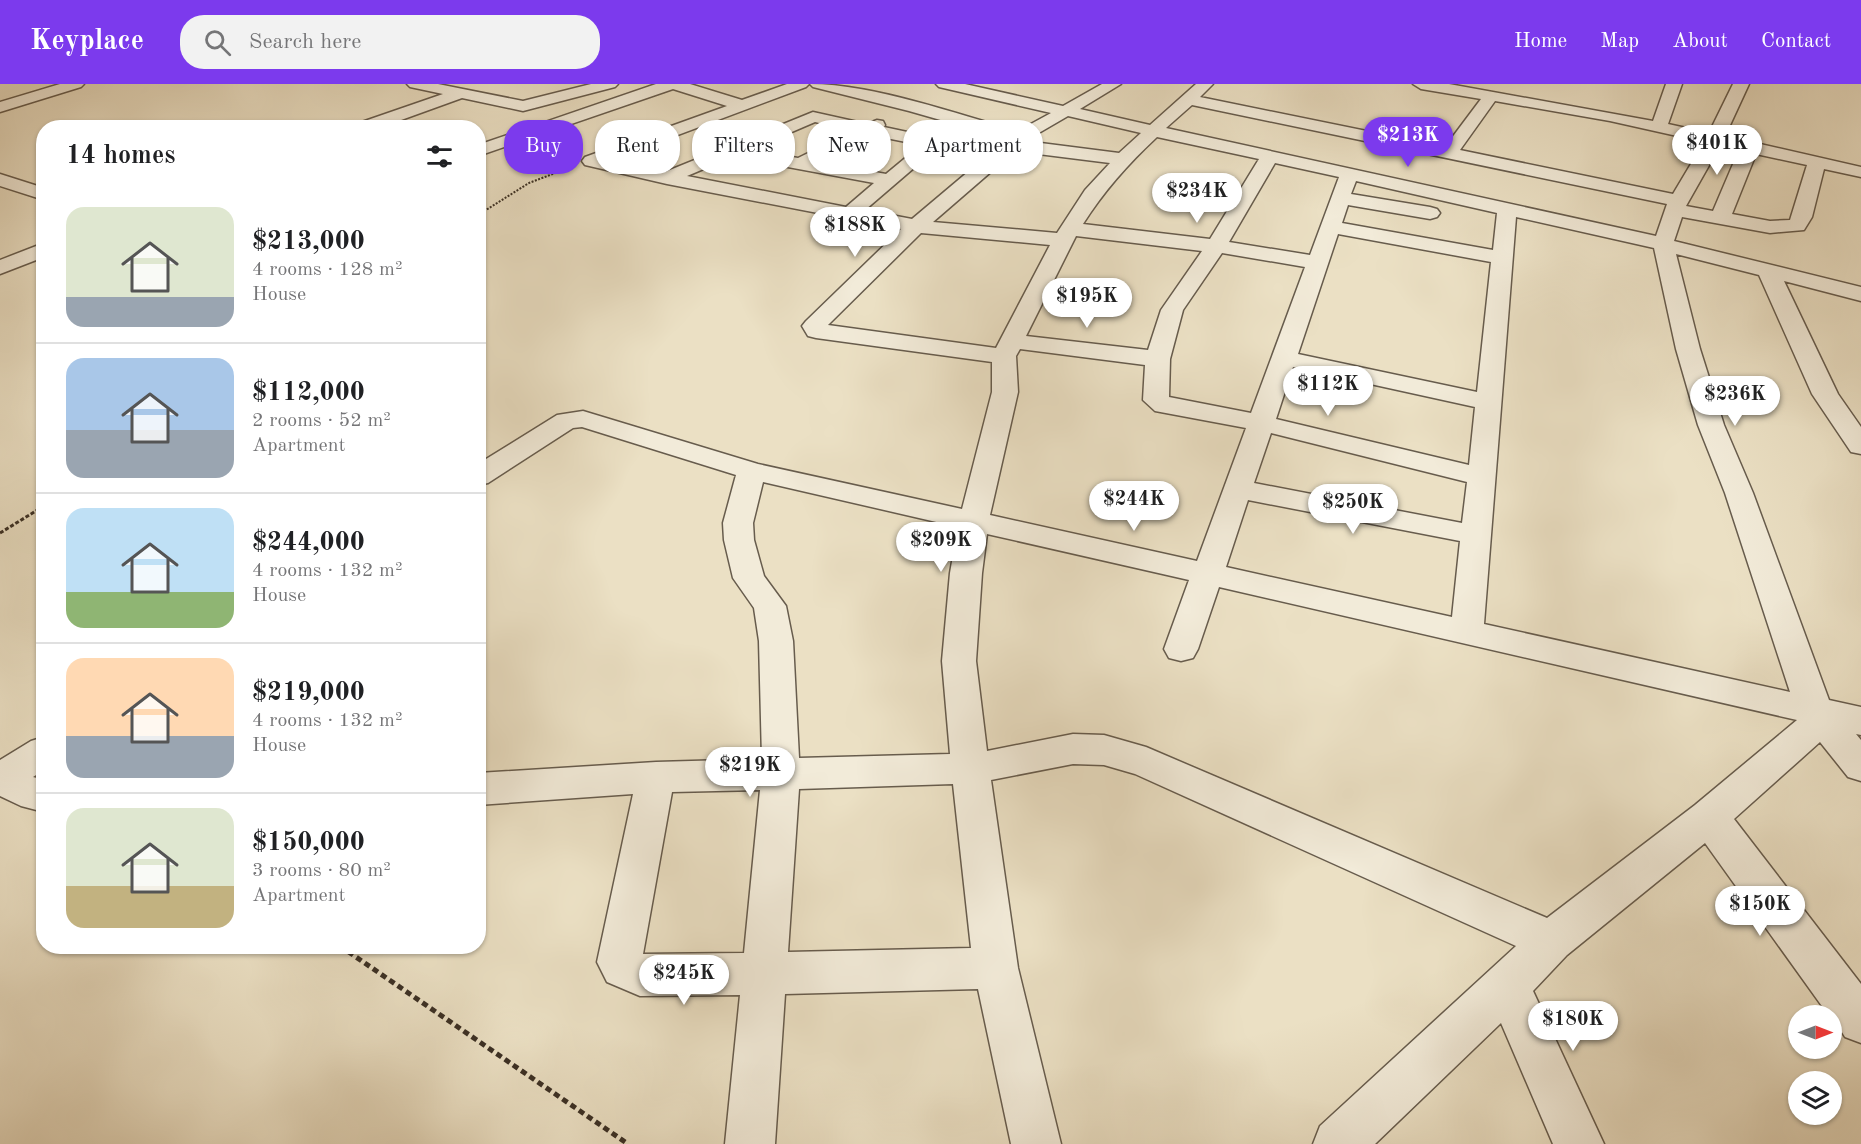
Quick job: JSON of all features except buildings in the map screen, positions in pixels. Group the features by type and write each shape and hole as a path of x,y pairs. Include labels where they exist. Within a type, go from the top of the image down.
{"street":[{"path":"0,107 76,84"},
{"path":"415,84 528,106 610,84 644,93"},
{"path":"384,120 486,84"},
{"path":"486,148 673,84 746,104 827,120"},
{"path":"591,160 801,84"},
{"path":"818,84 914,106 955,120"},
{"path":"995,96 1021,84"},
{"path":"1043,123 1113,84"},
{"path":"1426,84 1659,127 1861,172"},
{"path":"1533,103 1540,84"},
{"path":"1659,127 1674,84"},
{"path":"1741,84 1714,139 1676,205 1663,244 1688,349 1711,425 1832,717 1861,766"},
{"path":"886,120 950,85 1270,156 1344,186 1452,217 1506,217 1663,244 1861,294"},
{"path":"12,86 46,93"},
{"path":"1036,1144 996,968 958,661 966,573 974,519 1005,392 1008,349 1066,235 1092,194 1123,159 1197,92 1676,205 1720,219 1770,227 1797,226 1802,217 1817,163"},
{"path":"1450,152 1491,96"},
{"path":"795,125 813,117"},
{"path":"850,213 934,143 891,134"},
{"path":"1043,146 1123,159"},
{"path":"1720,219 1749,148"},
{"path":"1270,156 1216,246 1172,310 1158,359 1156,400 1164,405 1261,423 1482,477"},
{"path":"1449,196 1480,158"},
{"path":"591,160 668,178 916,226 1216,246 1317,263"},
{"path":"801,164 807,161"},
{"path":"795,163 888,180"},
{"path":"668,178 692,168"},
{"path":"977,174 916,226 817,321 814,329 1008,349 1158,359"},
{"path":"0,180 36,191"},
{"path":"1344,186 1449,196 1506,217"},
{"path":"1181,649 1344,186"},
{"path":"1467,633 1506,217"},
{"path":"1330,227 1502,258"},
{"path":"0,268 36,252"},
{"path":"1769,272 1825,394 1861,446"},
{"path":"1284,358 1489,402"},
{"path":"486,472 566,421 583,419 751,471 974,519 1832,717"},
{"path":"750,1144 781,773 776,641 770,606 749,578 739,540 738,523 751,471"},
{"path":"1238,489 1476,535"},
{"path":"1338,1144 1508,986 1551,941 1832,717"},
{"path":"486,788 656,777 970,769 1073,749 1104,750 1146,762 1551,941"},
{"path":"0,779 36,757"},
{"path":"656,777 619,962 623,969 632,973 666,976 996,968"},
{"path":"0,779 36,795"},
{"path":"1709,817 1861,1021"},
{"path":"1508,986 1579,1144"}],"path":[{"path":"486,210 529,183 591,160"},
{"path":"0,533 36,511"},
{"path":"352,954 628,1144"}]}
